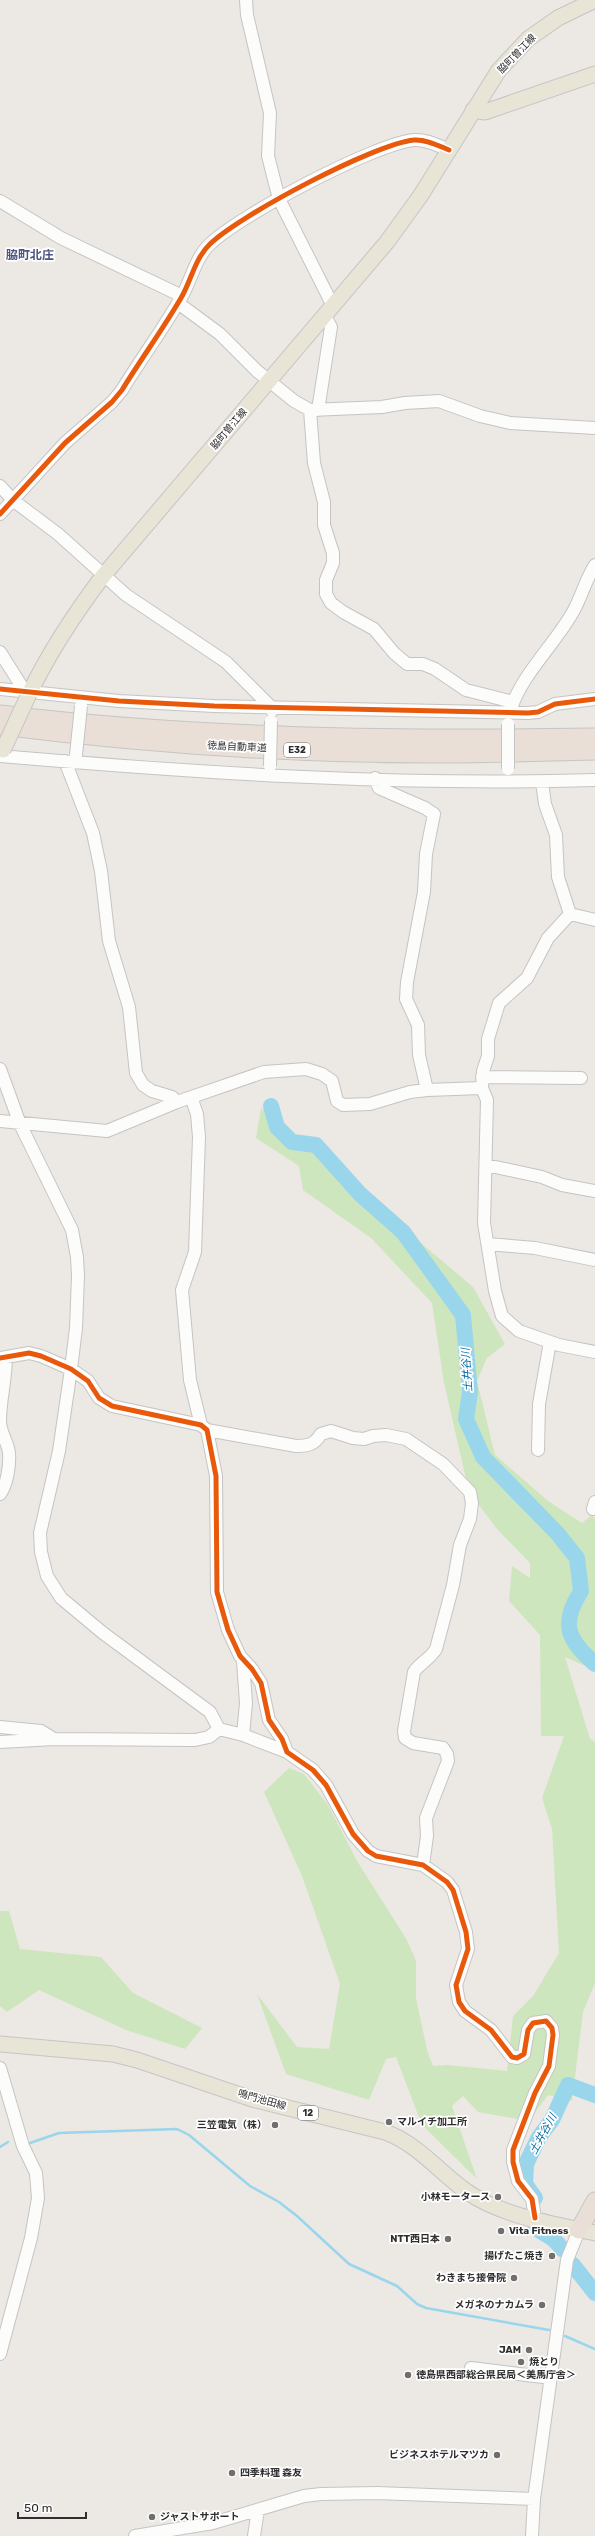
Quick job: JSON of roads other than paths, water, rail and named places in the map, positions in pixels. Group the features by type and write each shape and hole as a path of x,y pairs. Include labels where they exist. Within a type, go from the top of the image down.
{"highway":[{"name":"徳島自動車道","path":"0,714 169,730 283,736 431,739 595,737"},
{"name":"徳島自動車道","path":"0,726 168,743 283,750 431,754 595,751"},
{"path":"587,2231 595,2202"}],"main road":[{"name":"脇町曽江線","path":"1,754 28,692 50,652 73,616 103,576 387,242 421,196 499,70 528,39 558,18 595,0"},
{"path":"474,110 485,112 595,74"},
{"name":"鳴門池田線","path":"0,2044 119,2056 252,2099 385,2132 402,2138 466,2190 488,2205 517,2215 587,2231"}],"street":[{"path":"246,0 270,113 268,156 279,199 329,311 331,327 314,410 314,463 324,502 324,525 333,553 333,563 326,580 326,594 331,602 342,612 374,629 394,654 407,664 422,664 435,669 466,690 510,713"},
{"path":"0,514 14,501 50,458 118,394 180,300 199,260 209,245 230,228 279,199 334,170 394,144 416,140 449,150"},
{"path":"0,201 61,238 149,278 180,300 220,334 257,371 294,401 314,410 439,401 480,416 510,423 595,428"},
{"path":"0,486 14,501 58,534 103,576 126,595 226,662 272,708 269,772"},
{"path":"508,782 510,713 574,609 585,580 595,565"},
{"path":"0,652 28,692"},
{"path":"0,689 81,701 272,708 510,713 538,712 555,704 595,698"},
{"path":"81,701 72,760 100,863 109,940 129,1007 136,1073 143,1085 152,1091 172,1097 177,1102"},
{"path":"1,754 72,760 375,778 508,782 595,780"},
{"path":"375,778 379,788 425,808 434,814 426,854 424,892 406,988 406,999 418,1025 419,1055 427,1090"},
{"path":"542,782 545,804 556,835 558,878 570,914"},
{"path":"570,914 595,920"},
{"path":"570,914 548,938 527,978 499,1003 488,1039 488,1056 482,1083 487,1100 484,1223 496,1292 502,1316 519,1331 550,1342 595,1352"},
{"path":"0,1069 20,1124 72,1230 78,1276 71,1369 59,1451 40,1533 41,1552 47,1576 61,1598 103,1633 210,1712 219,1729 243,1735 287,1752"},
{"path":"0,1121 107,1131 177,1102 264,1072 306,1069 322,1074 332,1081 337,1101 343,1105 370,1104 410,1092 482,1083 581,1078"},
{"path":"191,1097 197,1114 199,1137 195,1252 182,1290 190,1380 216,1476 217,1592 228,1630 243,1661 246,1703 243,1735"},
{"path":"486,1165 542,1177 562,1185 595,1191"},
{"path":"488,1244 535,1248 595,1260"},
{"path":"538,1450 538,1411 550,1342"},
{"path":"0,1494 3,1490 9,1464 9,1452 0,1430 6,1378 3,1358 29,1353 50,1359 71,1369 88,1380 104,1402 112,1406 204,1428 296,1446 308,1446 316,1441 321,1434 331,1431 353,1438 364,1439 373,1436 386,1435 406,1440 443,1464 470,1492 472,1503 470,1518 460,1545 436,1649 432,1656 419,1665 414,1672 404,1731 405,1738 413,1743 443,1748 447,1754 448,1760 426,1818 427,1836 423,1865"},
{"path":"243,1661 252,1669 261,1683 269,1720 282,1739 287,1752 291,1757 301,1761 323,1781 353,1834 368,1852 376,1856 423,1865 447,1882 453,1890 466,1932 467,1956 456,1985 459,2002 465,2011 491,2030 512,2057 517,2058 524,2054 528,2030 533,2023 546,2021 552,2028 553,2043 550,2066 535,2093 513,2150 513,2162 518,2181 532,2198 535,2218"},
{"path":"0,1727 41,1731 54,1739"},
{"path":"0,1742 54,1739 195,1740 209,1737 219,1729"},
{"path":"0,2068 23,2146 36,2173 38,2198 31,2238 0,2354"},
{"path":"532,2536 534,2499 567,2260 587,2231"},
{"path":"471,2368 551,2378"},
{"path":"135,2536 213,2523 304,2496 342,2492 534,2499"},
{"path":"254,2536 258,2510"}],"waterway":[{"name":"土井谷川","path":"271,1106 277,1127 292,1142 316,1145 360,1194 403,1232 463,1315 470,1392 466,1419 483,1457 557,1533 577,1558 581,1591 570,1613 570,1630 578,1647 595,1664"},
{"name":"土井谷川","path":"535,2198 525,2184 526,2164 539,2137 552,2120 568,2085 595,2095"},
{"path":"30,2143 59,2133 177,2129 189,2135 250,2186 279,2202 297,2216 349,2264 397,2286 417,2304 426,2308 549,2330"},
{"path":"0,2147 8,2142"},
{"name":"土井谷川","path":"537,2222 535,2227 552,2239 562,2249"},
{"name":"土井谷川","path":"573,2265 595,2293"},
{"path":"565,2336 595,2349"}],"place":[{"name":"マルイチ加工所","path":"389,2122"},
{"name":"三笠電気（株）","path":"275,2125"},
{"name":"小林モータース","path":"498,2197"},
{"name":"Vita Fitness","path":"501,2231"},
{"name":"NTT西日本","path":"448,2239"},
{"name":"揚げたこ焼き","path":"552,2256"},
{"name":"わきまち接骨院","path":"514,2278"},
{"name":"メガネのナカムラ","path":"542,2305"},
{"name":"JAM","path":"529,2350"},
{"name":"焼とり","path":"521,2362"},
{"name":"徳島県西部総合県民局＜美馬庁舎＞","path":"408,2375"},
{"name":"ビジネスホテルマツカ","path":"497,2455"},
{"name":"四季料理 森友","path":"232,2473"},
{"name":"ジャストサポート","path":"152,2517"}],"district":[{"name":"脇町北庄","path":"30,255"}]}
